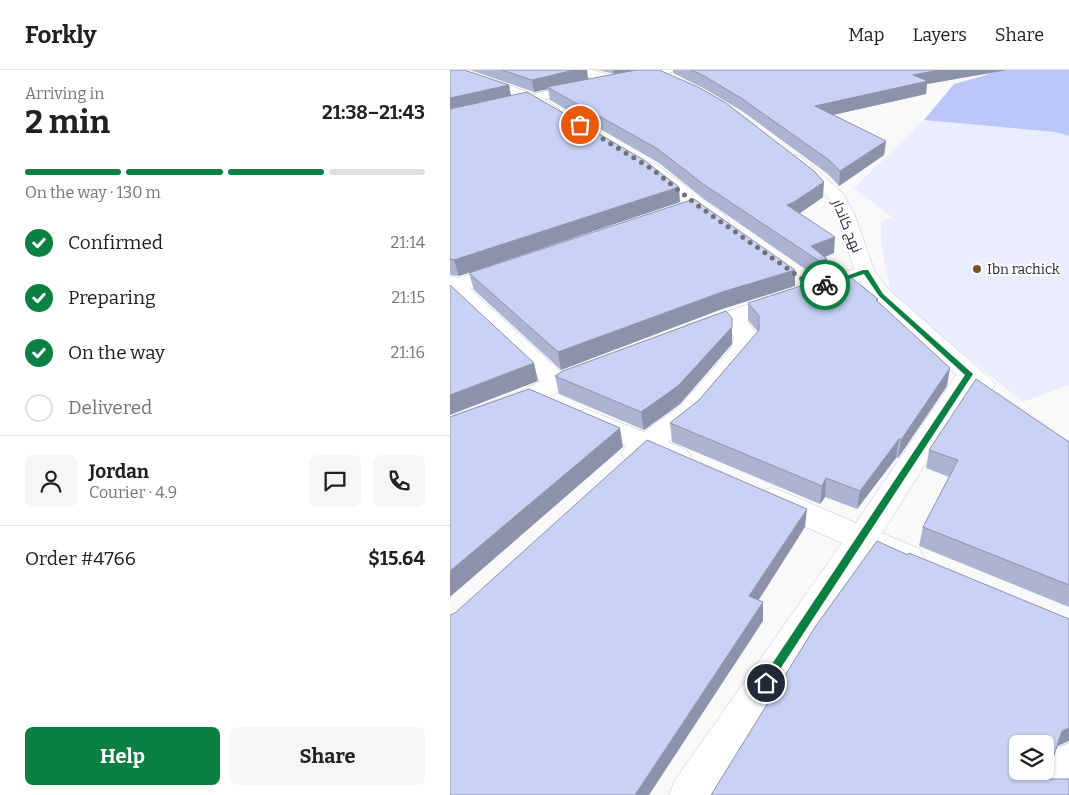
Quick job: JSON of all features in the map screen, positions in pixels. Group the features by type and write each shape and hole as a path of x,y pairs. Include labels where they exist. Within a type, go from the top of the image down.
{"street":[{"path":"580,70 611,80"},
{"path":"454,73 532,98 564,116"},
{"path":"450,118 611,80 667,74"},
{"name":"نهج كاندار","path":"676,337 731,316 807,282 865,272 845,213 834,193 781,149"},
{"path":"636,159 652,169 688,208 736,233"},
{"path":"529,262 452,285 545,388 646,444 700,468"},
{"path":"865,272 881,295 969,374 1000,398"},
{"path":"618,468 690,411 746,346 746,335 731,316"},
{"path":"450,427 612,361"},
{"path":"690,795 969,374"},
{"path":"745,487 934,568"},
{"path":"1060,795 1069,762"}],"shaded area":[{"path":"995,70 1069,70 1069,136 1055,132 924,120 954,84 986,75"},
{"name":"Ibn rachick","path":"924,120 1055,132 1069,136 1069,385 1023,402 891,295 881,243 881,222 892,217 854,188"}],"building":[{"path":"450,70 464,70 509,85 450,98"},
{"path":"502,70 574,70 532,80"},
{"path":"636,70 659,70 698,87 726,103 814,171 824,182 787,205 835,237 811,246 827,259 819,261 703,184 658,149 547,87"},
{"path":"691,70 940,70 913,75 928,81 815,106 886,141 840,171 829,160 741,98"},
{"path":"527,92 644,160 679,187 454,260 450,259 450,109"},
{"path":"694,199 795,270 722,292 558,352 469,273"},
{"path":"844,272 878,299 876,300 950,368 901,440 899,439 860,491 826,478 822,486 670,423 699,400 759,330 759,316 748,303"},
{"path":"450,285 534,363 450,395"},
{"path":"726,311 732,318 732,327 678,386 641,412 555,376 563,371"},
{"path":"976,379 1069,442 1069,585 923,527 958,460 929,450"},
{"path":"529,389 620,428 450,571 450,417"},
{"path":"647,440 807,509 749,596 763,602 635,795 450,795 450,615 455,613"},
{"path":"877,541 1069,619 1069,728 1062,731 1054,755 1054,735 1009,735 1009,780 1069,779 1069,795 711,795 815,627"}],"way so far":[{"path":"580,125 652,169 697,205 815,288 825,285"}],"place":[{"name":"Ibn rachick","path":"977,269"}],"route":[{"path":"766,683 969,374 881,295 865,272 825,285"}]}
